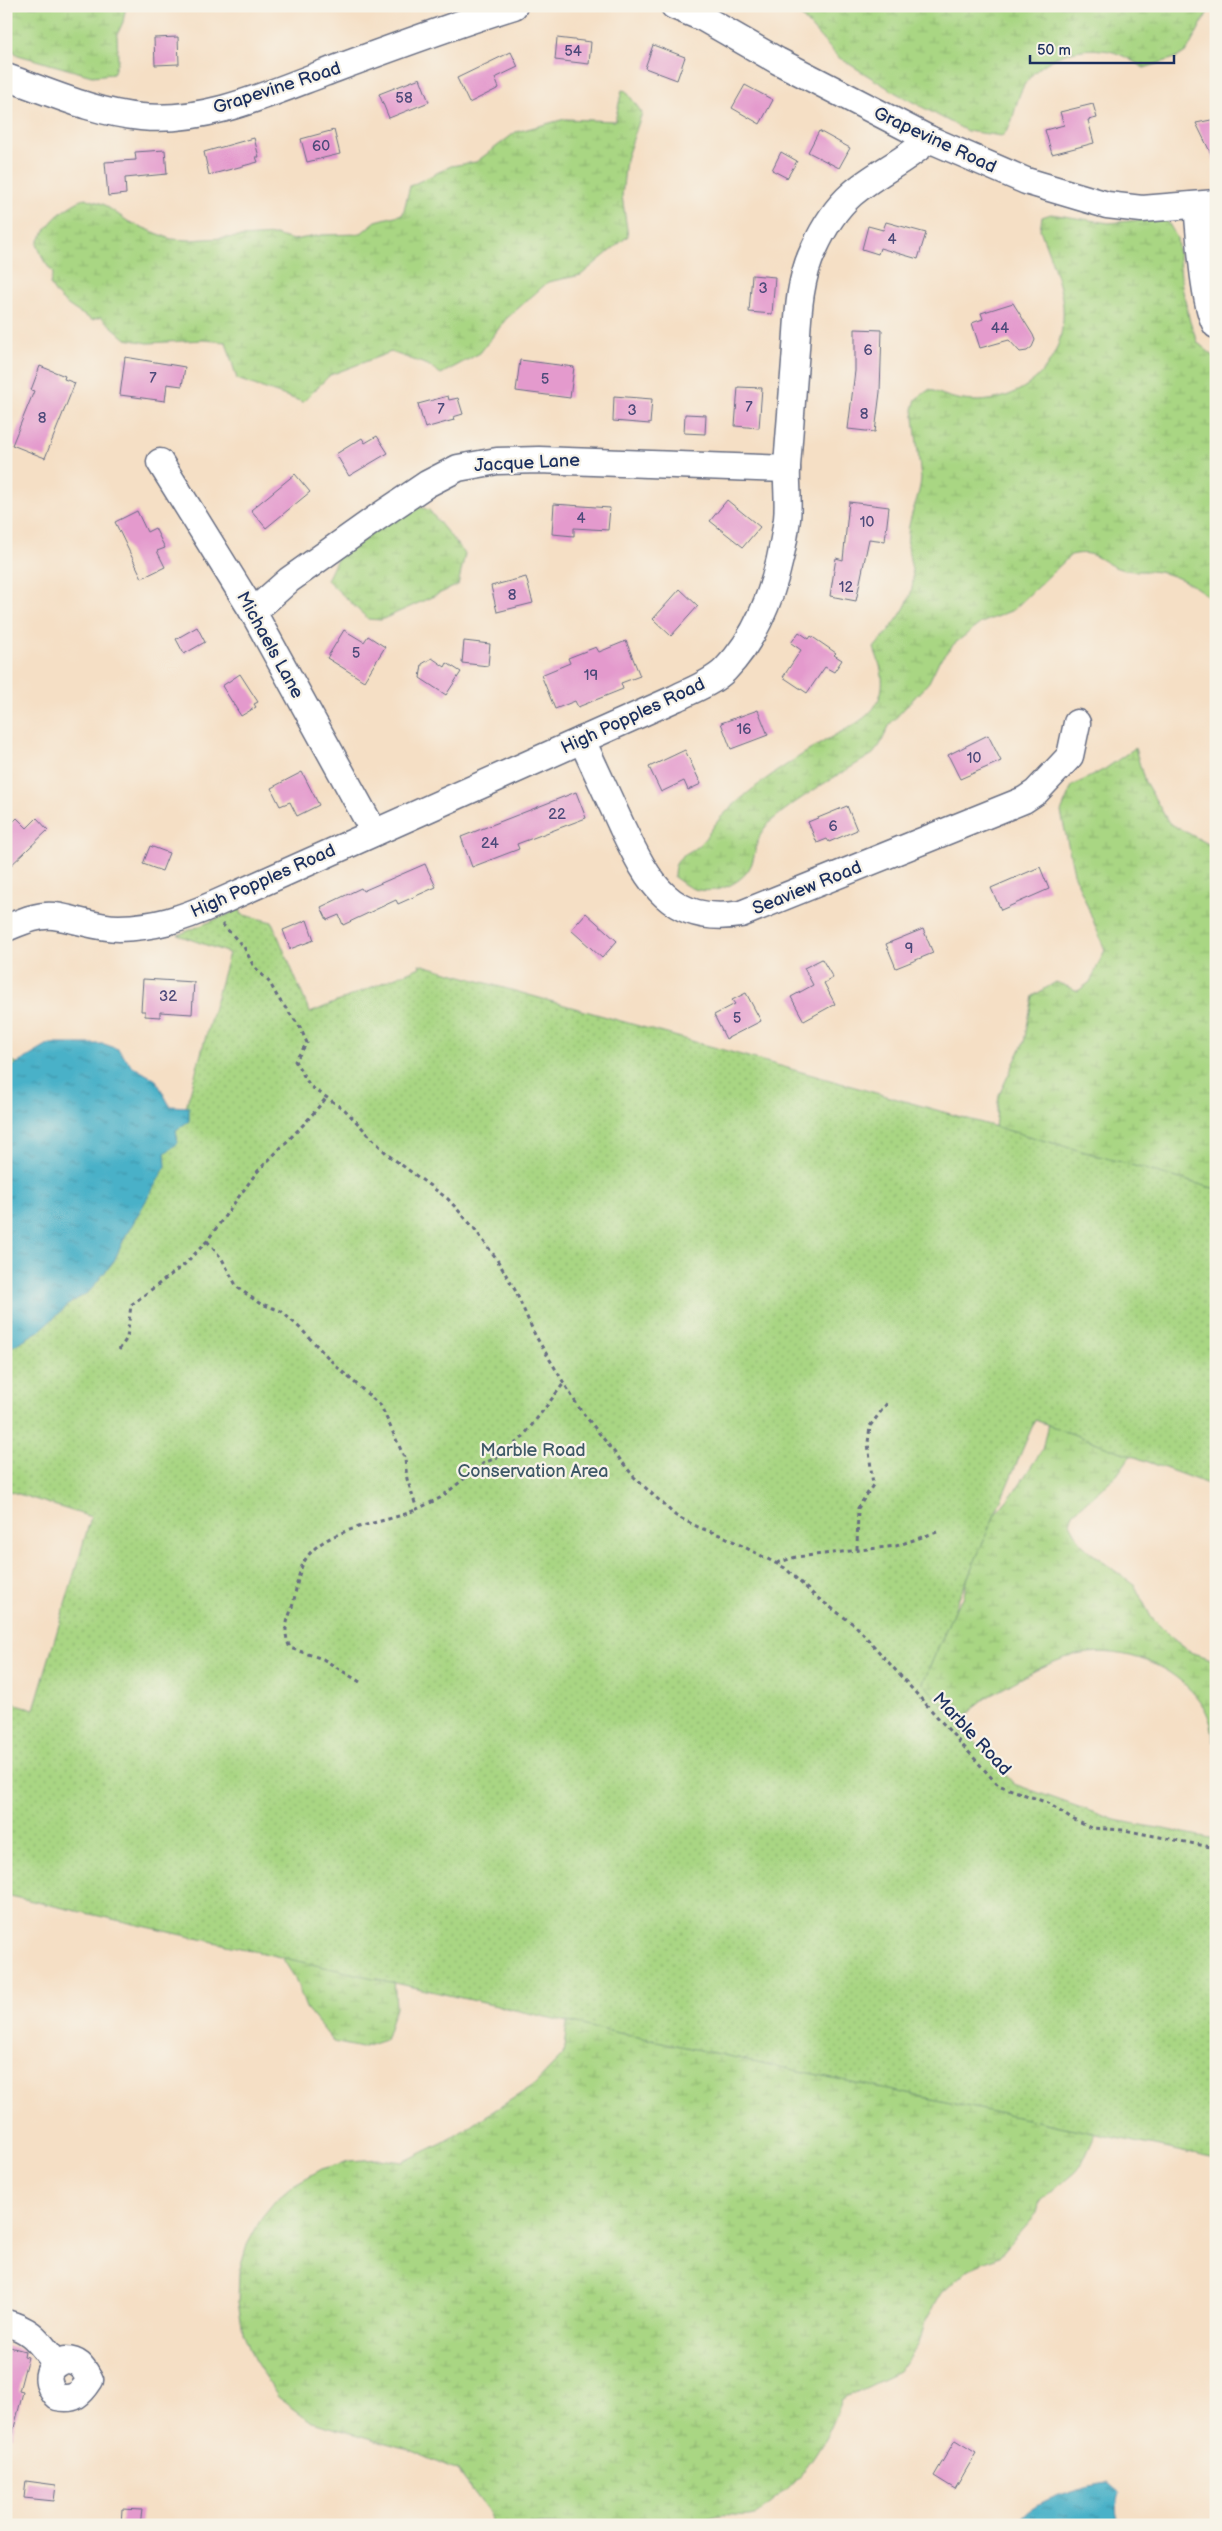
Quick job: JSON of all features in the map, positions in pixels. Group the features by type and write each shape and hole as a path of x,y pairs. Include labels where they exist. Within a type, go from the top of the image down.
{"street":[{"name":"Grapevine Road","path":"6,77 116,113 141,117 193,114 226,108 272,93 514,6"},
{"name":"Grapevine Road","path":"674,6 707,12 803,74 929,139 1026,180 1107,205 1142,210 1206,204"},
{"name":"High Popples Road","path":"6,928 34,918 54,916 79,923 117,928 160,925 210,906 582,740 704,684 723,672 742,650 768,603 775,581 787,518 787,469 798,317 812,252 823,230 843,203 871,180 914,153 929,139"},
{"path":"1206,204 1207,292 1212,318 1216,326"},
{"name":"Jacque Lane","path":"253,612 289,580 375,519 428,484 463,467 497,461 538,460 787,469"},
{"name":"Michaels Lane","path":"160,462 253,612 374,832"},
{"name":"Seaview Road","path":"582,740 643,870 658,891 688,912 725,917 741,914 1024,800 1036,792 1070,756 1076,723"},
{"path":"6,2323 26,2329 38,2339 56,2363"}],"path":[{"name":"Marble Road","path":"210,906 225,929 244,947 253,964 270,983 278,998 300,1027 307,1043 295,1061 310,1086 345,1110 388,1155 448,1199 474,1228 496,1258 515,1290 535,1334 579,1408 634,1477 676,1516 725,1537 785,1568 815,1596 856,1626 998,1785 1048,1803 1070,1818 1091,1828 1124,1830 1216,1848"},
{"path":"119,1350 127,1338 131,1305 185,1264 207,1241 256,1173 305,1123 326,1097"},
{"path":"207,1241 222,1259 237,1287 259,1303 281,1311 337,1368 381,1406 405,1459 407,1479 417,1509"},
{"path":"360,1682 323,1659 290,1648 286,1630 287,1616 293,1604 302,1565 326,1540 342,1532 401,1517 440,1498 484,1463 496,1458 522,1438 564,1383"},
{"path":"857,1549 858,1508 873,1485 868,1443 870,1426 888,1402"},
{"path":"776,1563 796,1557 813,1557 857,1549 896,1546 937,1532"}],"green space":[{"path":"6,6 126,6 123,22 117,35 118,60 113,74 92,76 18,55 6,46"},
{"path":"792,6 1211,6 1187,51 1178,57 1144,68 1113,52 1091,49 1068,53 1047,63 1029,78 1023,87 1010,126 1002,136 967,131 896,93 838,57"},
{"path":"622,90 626,91 642,113 626,159 622,196 628,236 581,275 548,282 506,319 480,353 441,374 428,365 391,352 330,375 303,402 237,379 226,342 203,340 148,343 126,339 101,317 92,320 80,313 63,301 50,284 53,273 44,261 37,244 57,217 69,207 85,198 103,204 129,222 171,239 189,240 275,235 293,240 322,235 360,234 376,221 403,214 410,186 451,166 476,162 516,132 565,119 615,121"},
{"path":"1051,214 1109,223 1159,218 1168,222 1177,238 1182,287 1190,322 1198,343 1216,358 1216,603 1190,584 1167,574 1155,571 1133,571 1117,568 1088,554 1071,555 1013,610 981,623 954,644 939,661 929,682 890,724 880,745 873,754 807,794 770,822 762,831 752,863 743,877 719,889 702,890 689,887 674,877 676,864 682,856 706,838 721,817 747,793 775,772 853,726 869,714 877,703 882,689 882,676 874,648 905,608 912,589 913,579 908,534 921,478 913,409 916,399 930,389 954,398 978,401 1002,397 1022,388 1040,374 1053,355 1061,332 1063,306 1057,277 1040,229 1042,217"},
{"path":"411,504 429,510 465,554 458,585 381,620 368,619 327,580 338,557"},
{"path":"1135,748 1144,780 1169,823 1216,848 1216,1273 1143,1438 1117,1475 1073,1513 1070,1523 1081,1543 1089,1551 1135,1586 1151,1617 1172,1638 1190,1652 1216,1661 1216,1744 1213,1741 1211,1723 1200,1701 1182,1682 1169,1672 1155,1665 1124,1655 1091,1653 1059,1660 1032,1672 987,1697 978,1704 916,1772 1096,2132 1082,2163 1075,2172 1040,2202 1037,2213 999,2256 967,2270 942,2293 925,2322 919,2344 899,2372 842,2399 830,2429 813,2458 792,2484 760,2512 746,2515 714,2516 696,2525 493,2525 489,2512 458,2471 405,2448 312,2422 278,2397 254,2359 243,2332 238,2302 239,2272 247,2245 262,2217 275,2201 295,2184 322,2169 349,2161 379,2159 403,2162 450,2139 534,2085 563,2055 574,1966 392,1950 396,2007 385,2040 361,2048 334,2042 306,2008 295,1978 276,1948 948,1617 963,1599 968,1576 989,1521 1015,1491 1042,1450 1060,1369 993,1143 999,1095 1024,1042 1033,996 1056,982 1078,991 1090,982 1105,950 1074,873 1061,812 1072,786 1105,769"},
{"name":"Marble Road Conservation Area","path":"241,909 240,914 272,922 310,1013 420,967 419,964 1216,1189 1216,1487 1035,1420 923,1683 1014,1784 1115,1820 1216,1839 1216,2159 581,2025 6,1895 6,1701 34,1709 91,1517 6,1490 6,1059 182,1122 229,953 178,935"}],"water":[{"path":"50,1044 104,1044 118,1049 132,1066 156,1080 170,1106 189,1107 189,1121 176,1130 178,1143 165,1153 166,1166 125,1237 114,1261 89,1292 72,1302 39,1331 6,1350 6,1070"},
{"path":"1108,2483 1120,2493 1116,2509 1120,2525 1017,2525 1032,2508 1057,2496 1085,2487"}],"building":[{"path":"178,37 179,64 155,65 154,38"},
{"path":"557,38 591,42 589,64 555,60"},
{"path":"653,45 685,57 677,80 645,68"},
{"path":"511,52 518,67 495,78 499,88 469,103 457,78"},
{"path":"420,78 429,102 389,118 379,94"},
{"path":"745,85 773,100 760,124 732,108"},
{"path":"1093,104 1097,118 1088,120 1094,143 1052,154 1045,130 1064,125 1060,112"},
{"path":"1216,119 1216,164 1196,123"},
{"path":"334,130 340,154 307,162 301,139"},
{"path":"819,131 850,148 839,168 808,152"},
{"path":"254,138 259,157 256,157 258,162 209,175 204,152"},
{"path":"165,150 167,174 125,178 126,194 108,196 105,162 136,160 135,152"},
{"path":"781,152 797,161 787,178 772,170"},
{"path":"886,222 926,233 918,259 880,248 878,254 862,249 868,226 883,230"},
{"path":"752,275 775,277 772,314 749,312"},
{"path":"1013,303 1033,335 1035,340 1032,347 1027,351 1020,352 1009,340 980,348 972,323 983,319 981,313"},
{"path":"855,329 882,330 880,392 875,432 848,429 855,371"},
{"path":"125,357 185,367 182,386 167,384 165,401 120,395"},
{"path":"520,360 574,367 570,398 516,391"},
{"path":"40,366 65,376 64,379 75,383 45,458 12,445 34,391 31,390"},
{"path":"738,387 762,388 759,428 735,426"},
{"path":"448,396 449,400 458,398 463,414 453,417 454,420 425,428 418,404"},
{"path":"614,396 652,399 650,424 613,421"},
{"path":"685,414 706,415 705,434 684,433"},
{"path":"377,436 388,453 349,476 336,454 362,438 365,443"},
{"path":"295,474 310,492 266,528 251,510"},
{"path":"727,500 760,527 743,547 710,521"},
{"path":"849,502 889,507 885,541 869,539 856,601 830,596 836,558 843,560"},
{"path":"554,504 610,508 608,530 574,528 574,536 552,534"},
{"path":"137,511 147,532 155,528 165,548 157,551 165,567 142,578 115,522"},
{"path":"526,577 533,603 497,612 491,586"},
{"path":"680,589 698,606 671,636 653,619"},
{"path":"197,627 205,642 184,654 176,639"},
{"path":"344,630 364,642 368,636 385,647 364,681 327,658"},
{"path":"799,632 809,639 811,636 836,653 834,655 842,660 834,672 825,667 807,693 783,677 801,650 791,643"},
{"path":"464,641 490,644 488,666 462,663"},
{"path":"626,641 640,676 621,683 623,689 578,707 575,701 555,709 541,675 570,663 568,658 596,647 599,652"},
{"path":"432,658 445,667 447,663 461,672 446,695 420,678 422,664"},
{"path":"240,674 258,702 254,704 256,707 241,716 222,686"},
{"path":"758,710 768,735 731,749 721,723"},
{"path":"988,735 1001,761 960,779 948,755"},
{"path":"685,750 701,784 688,790 684,781 661,792 649,767"},
{"path":"302,772 319,805 297,816 290,802 280,806 271,788"},
{"path":"576,792 586,818 517,844 519,849 472,867 461,837"},
{"path":"847,806 857,830 829,842 827,839 817,843 808,822"},
{"path":"17,818 27,828 37,818 48,830 6,870 6,829"},
{"path":"150,846 169,853 162,871 143,864"},
{"path":"425,864 436,887 398,904 396,900 343,925 339,915 327,920 321,907 361,888 363,891"},
{"path":"1040,867 1049,889 1001,910 991,888"},
{"path":"586,913 617,941 602,958 571,930"},
{"path":"307,920 314,940 290,949 283,930"},
{"path":"923,929 933,953 896,968 886,944"},
{"path":"822,959 833,978 824,983 835,1004 804,1021 791,997 813,985 804,968"},
{"path":"143,979 194,982 192,1014 160,1012 160,1017 145,1016 145,1011 141,1011"},
{"path":"746,993 761,1021 726,1039 714,1015 735,1004 732,1000"},
{"path":"6,2346 25,2351 24,2356 28,2357 19,2391 23,2392 12,2436 6,2436"},
{"path":"955,2440 976,2453 955,2489 934,2476"},
{"path":"26,2481 56,2485 54,2501 24,2498"},
{"path":"122,2509 142,2510 140,2525 121,2525"}]}
